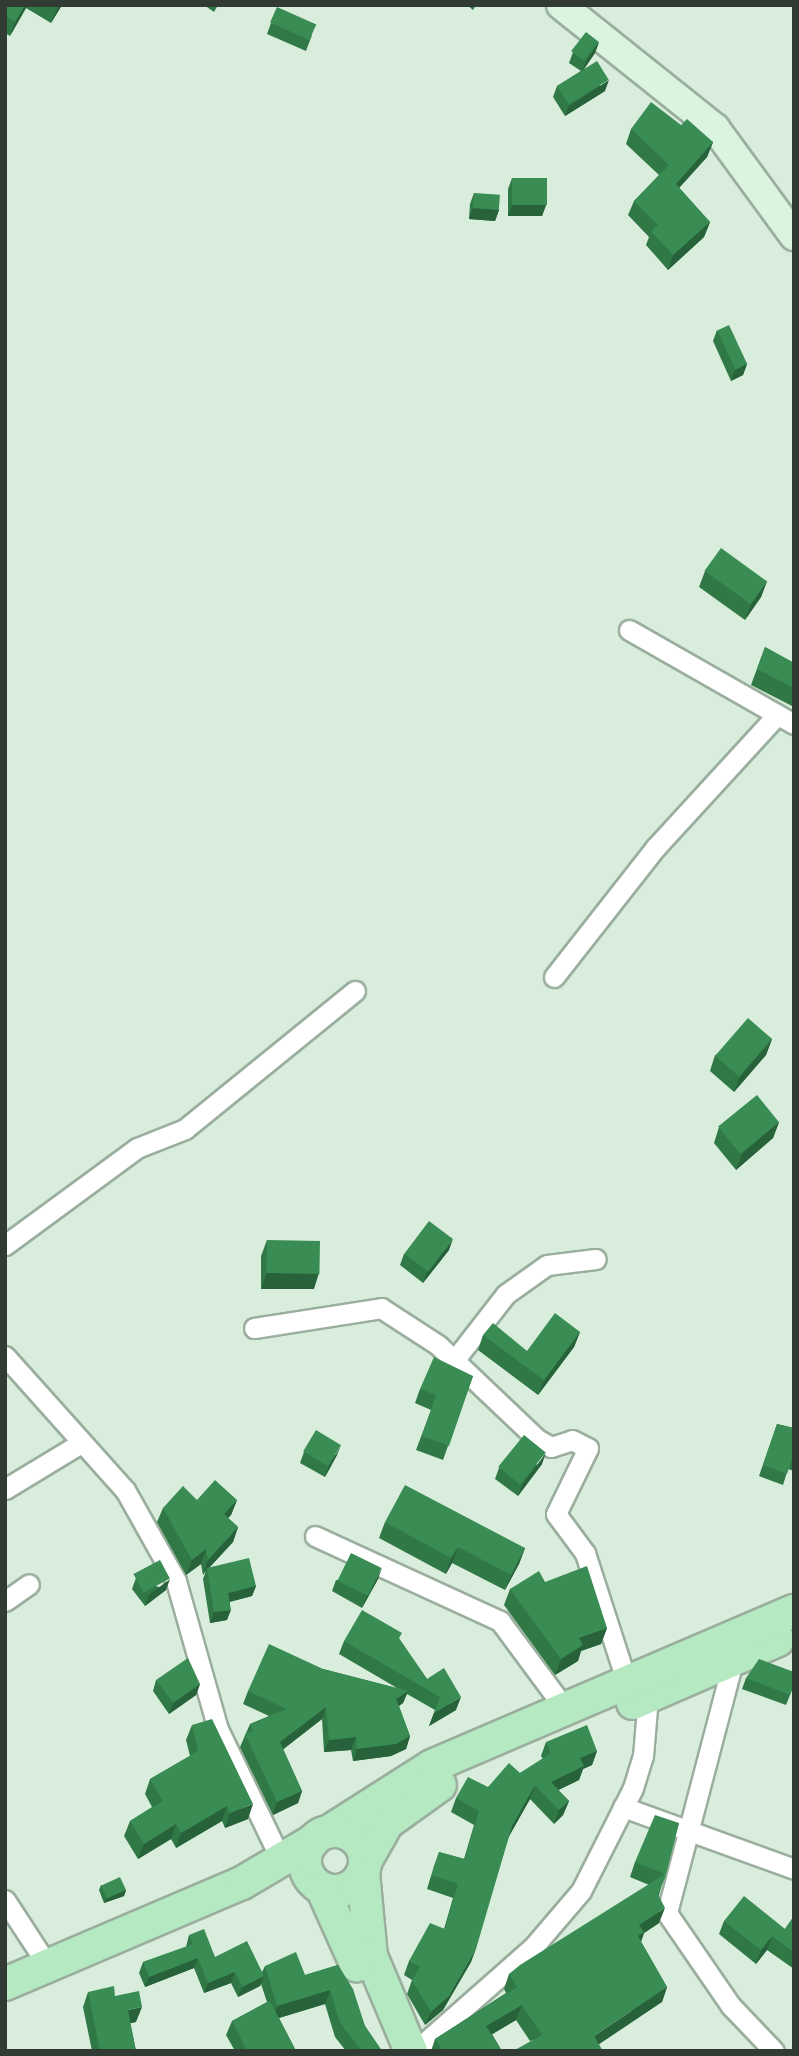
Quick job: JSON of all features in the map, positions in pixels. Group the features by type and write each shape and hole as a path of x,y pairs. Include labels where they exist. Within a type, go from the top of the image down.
{"main road":[{"path":"242,1883 346,1889 364,1867 387,1823 448,1780 794,1611"},
{"path":"5,1984 242,1883 432,1766 565,1709 733,1661 794,1633"},
{"path":"322,1836 359,1842 364,1867 371,1956 413,2051"},
{"path":"322,1836 305,1859 394,2051"}],"street":[{"path":"561,5 715,128 794,236"},
{"path":"554,977 656,847 785,720 629,630"},
{"path":"5,1245 137,1148 185,1129 355,991"},
{"path":"453,1362 506,1294 547,1265 596,1259"},
{"path":"254,1328 381,1308 399,1314 537,1439 551,1447 572,1440 588,1448 556,1514 585,1553 637,1690 643,1756 623,1807 581,1891 534,1946 413,2051"},
{"path":"5,1356 125,1490 176,1581 218,1728 281,1860"},
{"path":"5,1489 81,1443"},
{"path":"315,1536 500,1621 565,1709"},
{"path":"5,1601 29,1584"},
{"path":"733,1661 691,1830 670,1891 668,1919 689,1937 731,2006 774,2051"},
{"path":"623,1807 794,1869"},
{"path":"5,1900 48,1966"}],"building":[{"path":"5,5 25,5 15,22 5,16"},
{"path":"277,7 316,24 309,40 270,23"},
{"path":"586,32 599,42 584,61 571,51"},
{"path":"597,61 609,80 569,105 557,86"},
{"path":"651,102 681,125 687,119 713,142 676,184 710,222 673,255 651,231 658,225 634,201 669,165 631,129"},
{"path":"512,178 547,178 547,205 512,205"},
{"path":"474,193 500,195 499,210 473,208"},
{"path":"729,325 747,364 735,369 717,330"},
{"path":"721,548 767,582 751,604 705,571"},
{"path":"765,647 794,663 794,688 757,669"},
{"path":"748,1018 772,1039 739,1077 715,1056"},
{"path":"757,1095 779,1122 740,1154 718,1126"},
{"path":"429,1221 453,1239 428,1272 404,1254"},
{"path":"267,1240 320,1241 319,1274 266,1273"},
{"path":"555,1313 580,1332 544,1380 483,1335 493,1323 527,1351"},
{"path":"434,1357 473,1376 449,1446 422,1436 436,1395 420,1389"},
{"path":"777,1424 794,1428 794,1459 787,1474 763,1465"},
{"path":"316,1430 341,1445 328,1466 303,1451"},
{"path":"524,1435 546,1453 520,1484 498,1467"},
{"path":"215,1480 237,1500 224,1514 238,1527 208,1560 206,1549 192,1560 163,1508 183,1486 197,1500"},
{"path":"405,1485 525,1548 511,1575 458,1547 451,1558 385,1522"},
{"path":"351,1553 382,1568 368,1596 337,1581"},
{"path":"249,1558 256,1586 228,1593 231,1610 214,1612 207,1568"},
{"path":"160,1560 170,1579 143,1593 134,1574"},
{"path":"587,1566 607,1628 579,1638 583,1645 561,1659 510,1589 539,1571 545,1582"},
{"path":"362,1610 402,1633 399,1638 427,1679 444,1668 461,1697 434,1713 440,1697 344,1641"},
{"path":"269,1644 323,1669 408,1691 396,1699 410,1736 396,1744 357,1749 356,1737 329,1740 326,1707 280,1742 302,1791 277,1802 245,1734 253,1731 250,1724 287,1709 248,1691"},
{"path":"188,1658 200,1684 173,1703 156,1680"},
{"path":"759,1659 794,1672 794,1685 790,1695 746,1678"},
{"path":"212,1719 253,1804 230,1813 227,1806 181,1833 176,1824 144,1844 130,1821 163,1801 150,1779 198,1751 192,1725"},
{"path":"587,1725 597,1751 580,1758 584,1766 551,1782 569,1801 559,1810 535,1785 512,1826 476,1949 449,1996 431,2012 412,1980 420,1967 409,1961 430,1923 445,1929 458,1884 432,1875 439,1852 465,1859 479,1811 456,1798 468,1777 488,1787 509,1763 520,1773 551,1753 546,1742"},
{"path":"655,1815 679,1823 665,1878 658,1894 665,1908 639,1925 644,1932 638,1936 667,1987 594,2036 603,2051 513,2051 542,2035 522,2005 486,2026 502,2051 443,2051 435,2039 517,1987 509,1974 520,1965 665,1874 635,1862"},
{"path":"120,1877 126,1890 107,1899 101,1886"},
{"path":"744,1896 785,1929 794,1916 794,1952 772,1936 761,1950 724,1921"},
{"path":"204,1929 215,1957 247,1941 264,1976 242,1987 235,1972 208,1983 198,1958 149,1977 143,1962 193,1944 189,1935"},
{"path":"296,1952 305,1975 338,1965 353,1989 365,2026 382,2051 362,2051 340,2023 330,1990 277,2006 265,1966"},
{"path":"114,1986 115,1996 139,1991 142,2007 128,2010 136,2051 100,2051 88,1992"},
{"path":"270,2001 296,2051 247,2051 232,2021"}]}
